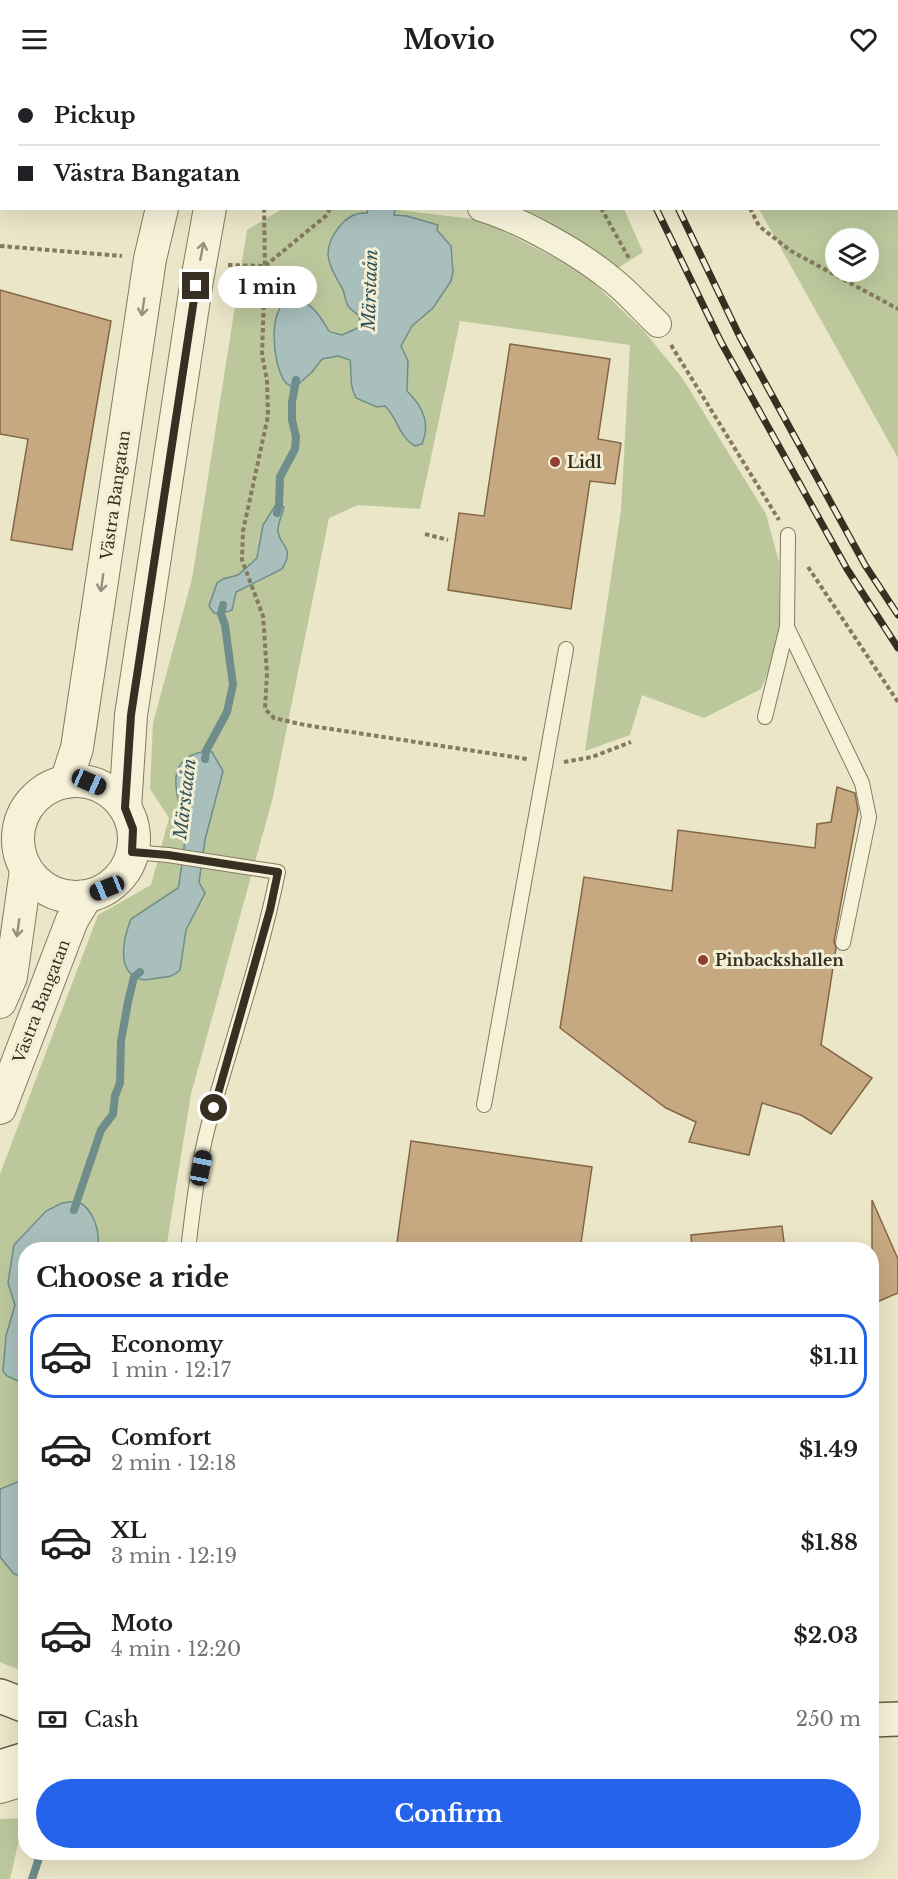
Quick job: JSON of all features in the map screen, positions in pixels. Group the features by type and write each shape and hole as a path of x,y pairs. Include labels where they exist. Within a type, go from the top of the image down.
{"main road":[{"path":"0,1696 18,1703"},
{"path":"879,1720 898,1719"},
{"path":"0,1767 18,1761"}],"street":[{"name":"Västra Bangatan","path":"66,782 77,748 150,259 162,210"},
{"path":"125,808 131,715 210,210"},
{"path":"487,210 579,256 611,279 658,324"},
{"path":"66,782 89,782 109,791 125,808 133,829 132,852 123,873 107,888 86,897 63,896 42,887 26,870 18,849 18,827 28,806 44,790 66,782"},
{"path":"0,1002 11,977 26,870"},
{"name":"Västra Bangatan","path":"0,1108 72,920 86,897"},
{"path":"0,1787 18,1781"}],"lane":[{"path":"765,717 787,627 788,535"},
{"path":"787,627 862,783 869,817 843,943"},
{"path":"484,1105 566,649"},
{"path":"132,852 168,855 278,872 270,910 209,1125 192,1210 189,1242"}],"path":[{"path":"264,210 262,356 267,380 268,416 243,531 242,560 263,616 266,640 266,708 274,718 305,725 546,761 560,762 592,757 630,742"},
{"path":"751,210 759,226 791,251 898,309"},
{"path":"658,324 788,535 898,702"},
{"path":"425,534 448,540"}],"green space":[{"path":"280,210 398,210 481,220 581,271 643,330 683,379 766,514 779,562 779,645 761,689 704,718 642,695 630,735 585,751 621,510 630,345 460,321 420,509 358,505 329,518 273,797 191,1094 167,1242 18,1242 18,1669 0,1662 0,1174 98,915 151,885 169,818 150,789 153,723 192,579 247,230"},
{"path":"521,210 624,210 643,252 618,268 548,223"},
{"path":"760,210 898,210 898,458"},
{"path":"18,1818 18,1844 10,1879 0,1879 0,1819"}],"water":[{"path":"368,210 395,210 394,215 407,216 438,225 437,230 451,246 453,272 451,281 433,308 412,326 401,346 408,361 407,391 424,415 426,429 422,444 415,446 401,432 385,406 377,407 356,398 350,360 338,356 322,359 312,372 294,388 286,383 277,363 274,334 279,309 286,302 296,300 309,305 332,332 342,335 360,327 359,316 348,306 343,290 330,265 328,251 333,236 348,218 367,213"},
{"path":"275,506 284,507 278,532 287,552 286,562 282,569 236,592 232,610 221,614 214,613 209,606 217,583 238,575 257,558 263,525"},
{"path":"206,751 212,752 223,771 205,840 199,882 205,893 186,930 180,970 168,977 141,979 129,972 126,965 124,950 126,933 131,919 178,888 185,837 176,786 177,774 181,764 190,756"},
{"path":"77,1201 88,1209 95,1221 98,1242 18,1242 18,1381 7,1376 3,1371 6,1336 15,1305 8,1283 14,1245 46,1211 62,1203"},
{"path":"18,1482 18,1575 14,1574 0,1557 0,1489"}],"building":[{"path":"0,290 111,321 72,550 11,540 28,439 0,434"},
{"name":"Lidl","path":"510,344 610,359 598,439 621,443 615,484 590,481 571,609 448,590 459,513 484,516"},
{"name":"Pinbackshallen","path":"837,787 855,793 858,810 834,941 836,948 821,1045 872,1078 831,1134 801,1115 762,1103 749,1155 689,1142 696,1122 666,1108 560,1028 584,877 672,891 678,830 815,848 817,824 831,822"},
{"path":"411,1141 592,1167 581,1242 397,1242"},
{"path":"872,1200 898,1259 898,1293 879,1301 879,1242 872,1242"},
{"path":"782,1226 784,1242 691,1242 691,1235"}],"waterway":[{"name":"Märstaån","path":"277,513 280,477 295,449 292,402 296,380"},
{"name":"Märstaån","path":"205,759 206,751 227,712 233,685 225,625 221,614 223,605"},
{"name":"Märstaån","path":"74,1210 101,1130 113,1114 115,1096 120,1083 121,1041 128,1002 134,977 140,972"},
{"name":"Märstaån","path":"32,1879 38,1860"}],"railway":[{"path":"657,210 721,342 847,569 898,648"},
{"path":"679,210 740,337 865,565 898,615"}],"place":[{"name":"Lidl","path":"555,462"},
{"name":"Pinbackshallen","path":"703,960"}],"route":[{"path":"196,286 131,715 125,808 133,829 132,852 168,855 278,872 270,910 214,1108"}]}
